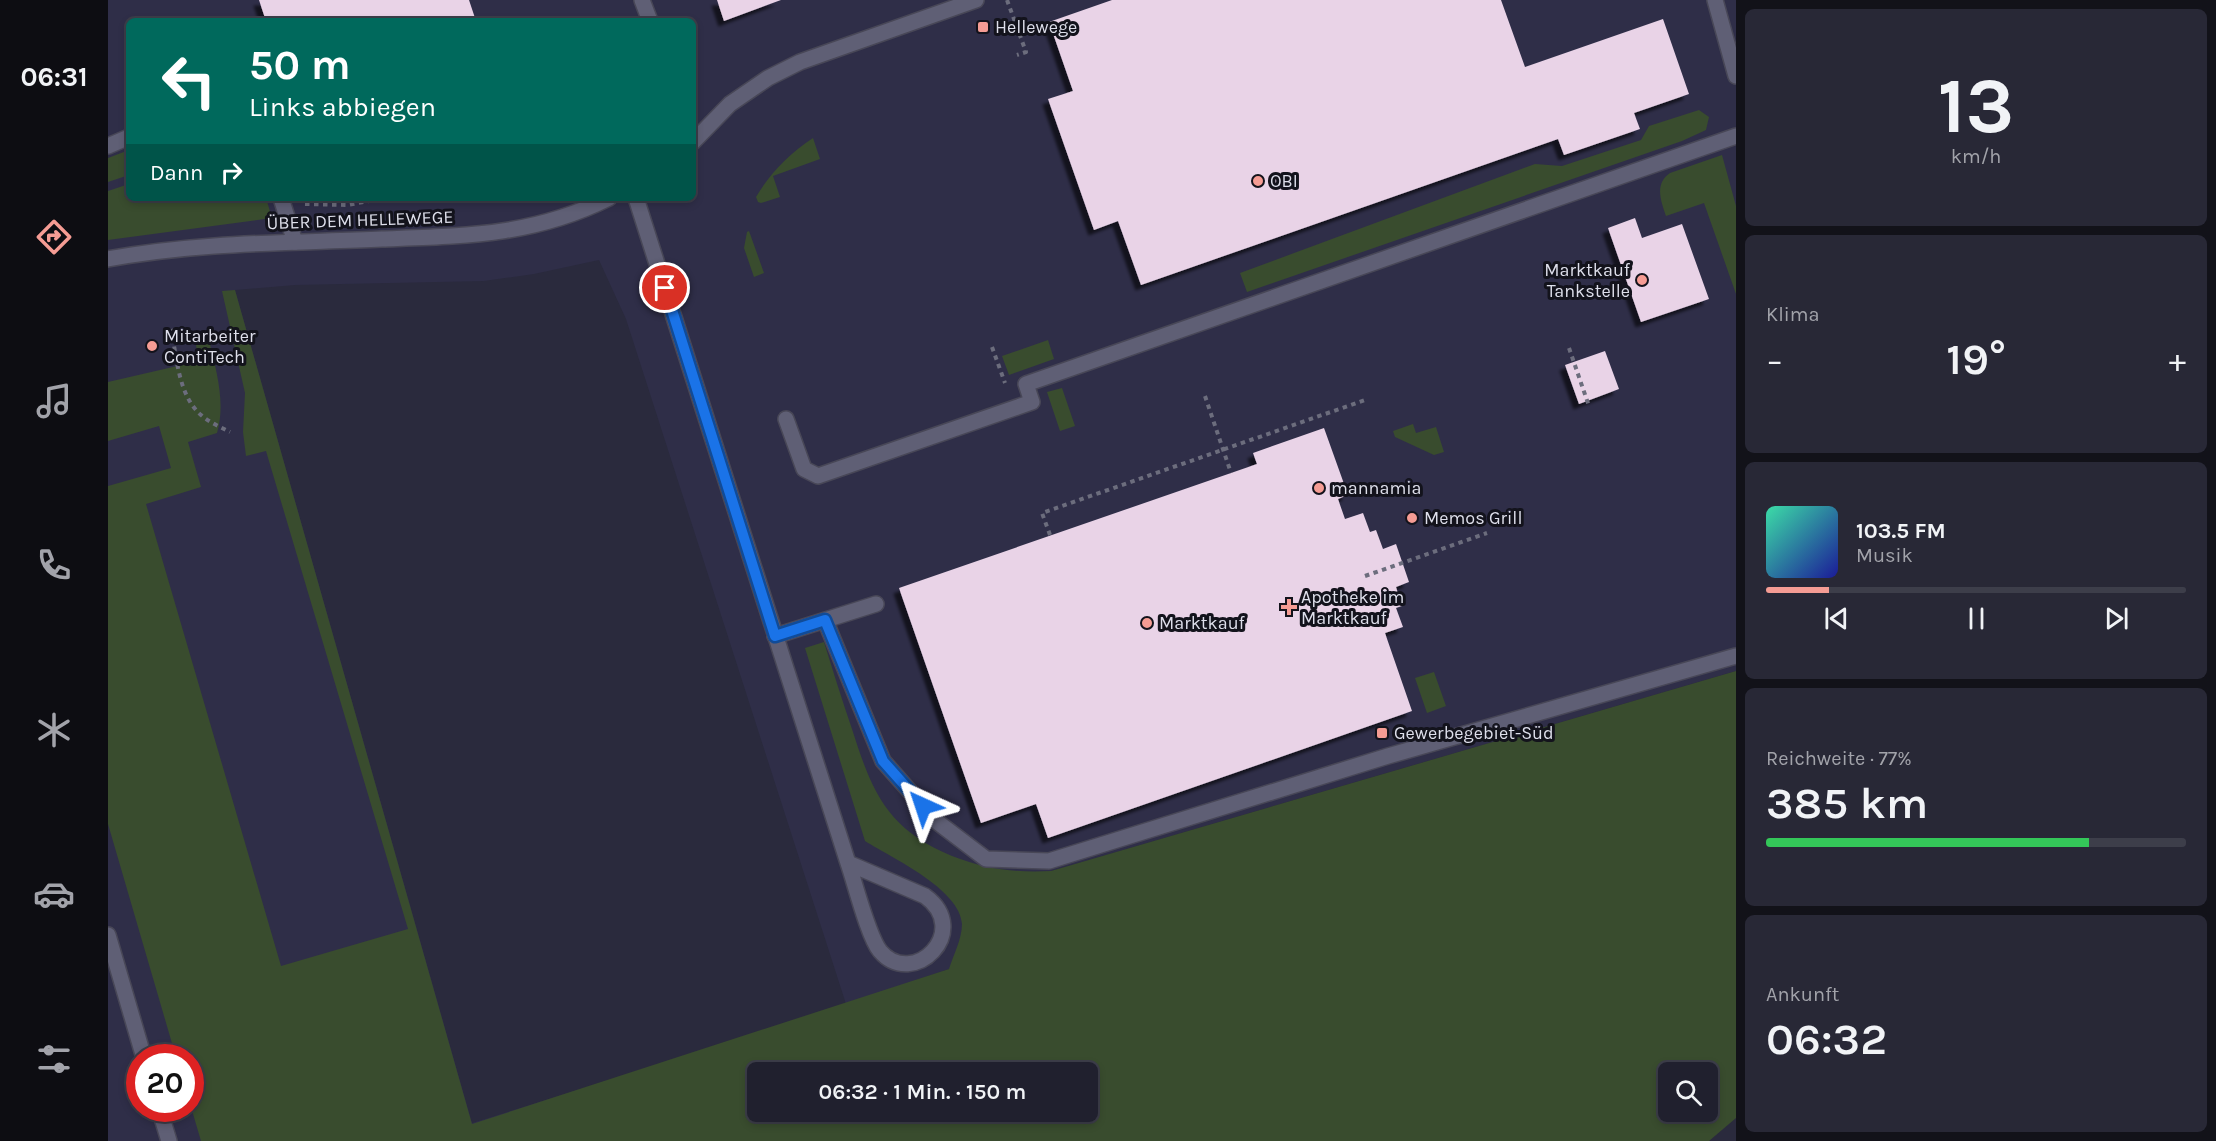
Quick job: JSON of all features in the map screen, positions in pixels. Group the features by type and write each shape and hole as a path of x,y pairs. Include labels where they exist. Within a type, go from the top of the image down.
{"street":[{"path":"642,0 649,18"},
{"path":"696,137 730,104 768,78 800,62 976,0"},
{"path":"1715,0 1736,76"},
{"path":"786,419 804,469 818,476 1032,402 1026,384 1736,136"},
{"path":"108,146 126,138"},
{"path":"282,201 296,243"},
{"name":"ÜBER DEM HELLEWEGE","path":"108,258 209,246 465,236 513,230 563,218 602,201"},
{"path":"637,201 775,636 848,863 874,942 879,950 892,960 908,963 924,959 931,954 937,948 943,932 941,915 932,901 848,863"},
{"path":"775,636 876,604"},
{"path":"825,620 883,761 936,821 987,859 1049,861 1388,756 1736,656"},
{"path":"108,934 140,1044"},
{"path":"163,1122 169,1141"}],"path":[{"path":"1007,0 1026,52 1017,55"},
{"path":"282,201 348,205 369,201"},
{"path":"171,329 185,393 200,414 230,432"},
{"path":"992,347 1014,408"},
{"path":"1569,348 1589,406"},
{"path":"1204,396 1231,472"},
{"path":"1050,536 1042,513 1365,400"},
{"path":"1365,576 1487,533"}],"shaded area":[{"path":"108,0 1736,0 1736,671 1051,871 949,969 846,1004 626,319 599,260 534,274 484,281 295,285 235,290 472,1123 616,1078 639,1141 108,1141"}],"green space":[{"path":"1699,110 1709,117 1706,130 1682,141 1247,292 1240,273 1535,164 1562,166 1641,140 1649,126"},
{"path":"813,138 820,159 773,176 780,197 758,202 756,197 774,172 796,150"},
{"path":"126,151 126,176 108,182 108,158"},
{"path":"1722,155 1736,206 1736,294 1704,203 1666,216 1660,193 1662,182 1670,173"},
{"path":"126,185 126,201 267,201 272,218 108,240 108,191"},
{"path":"749,231 764,273 754,277 744,248"},
{"path":"235,290 472,1124 949,969 962,930 958,911 938,887 865,841 805,648 824,642 867,772 875,790 897,821 912,834 952,856 989,867 1025,871 1051,871 1736,671 1736,1118 1709,1141 201,1141 195,1122 204,1122 204,1044 172,1044 108,824 108,486 171,468 159,426 108,441 108,382 199,361 194,335 204,334 209,340 219,386 221,410 217,433 188,442 201,487 146,504 281,966 408,929 266,451 246,456 243,432 245,393 222,291"},
{"path":"1048,340 1054,359 1009,375 1002,356"},
{"path":"1062,388 1075,426 1060,431 1047,392"},
{"path":"1413,424 1416,433 1436,427 1444,452 1434,455 1395,437 1393,431"},
{"path":"1434,672 1446,706 1427,713 1415,678"}],"building":[{"path":"259,0 469,0 475,18 265,18"},
{"path":"717,0 781,0 724,21"},
{"name":"OBI","path":"1112,0 1501,0 1525,67 1663,19 1689,94 1634,113 1640,129 1564,155 1558,139 1141,285 1118,221 1094,230 1048,99 1073,91 1049,22"},
{"path":"1635,218 1642,238 1682,224 1709,299 1641,322 1608,228"},
{"path":"1605,351 1619,389 1579,404 1565,365"},
{"name":"Marktkauf","path":"1324,428 1348,495 1338,499 1345,519 1363,513 1370,532 1376,530 1383,549 1396,544 1409,582 1396,587 1402,606 1396,608 1403,627 1385,633 1412,711 1048,838 1036,804 981,823 899,588 1257,464 1253,453"}],"place":[{"name":"Hellewege","path":"983,27"},
{"name":"OBI","path":"1258,181"},
{"name":"Marktkauf Tankstelle","path":"1642,280"},
{"name":"Mitarbeiter ContiTech","path":"152,346"},
{"name":"mannamia","path":"1319,488"},
{"name":"Memos Grill","path":"1412,518"},
{"name":"Apotheke im Marktkauf","path":"1289,607"},
{"name":"Marktkauf","path":"1147,623"},
{"name":"Gewerbegebiet-Süd","path":"1382,733"}],"route":[{"path":"665,288 775,636 825,620 883,761 923,806"}]}
